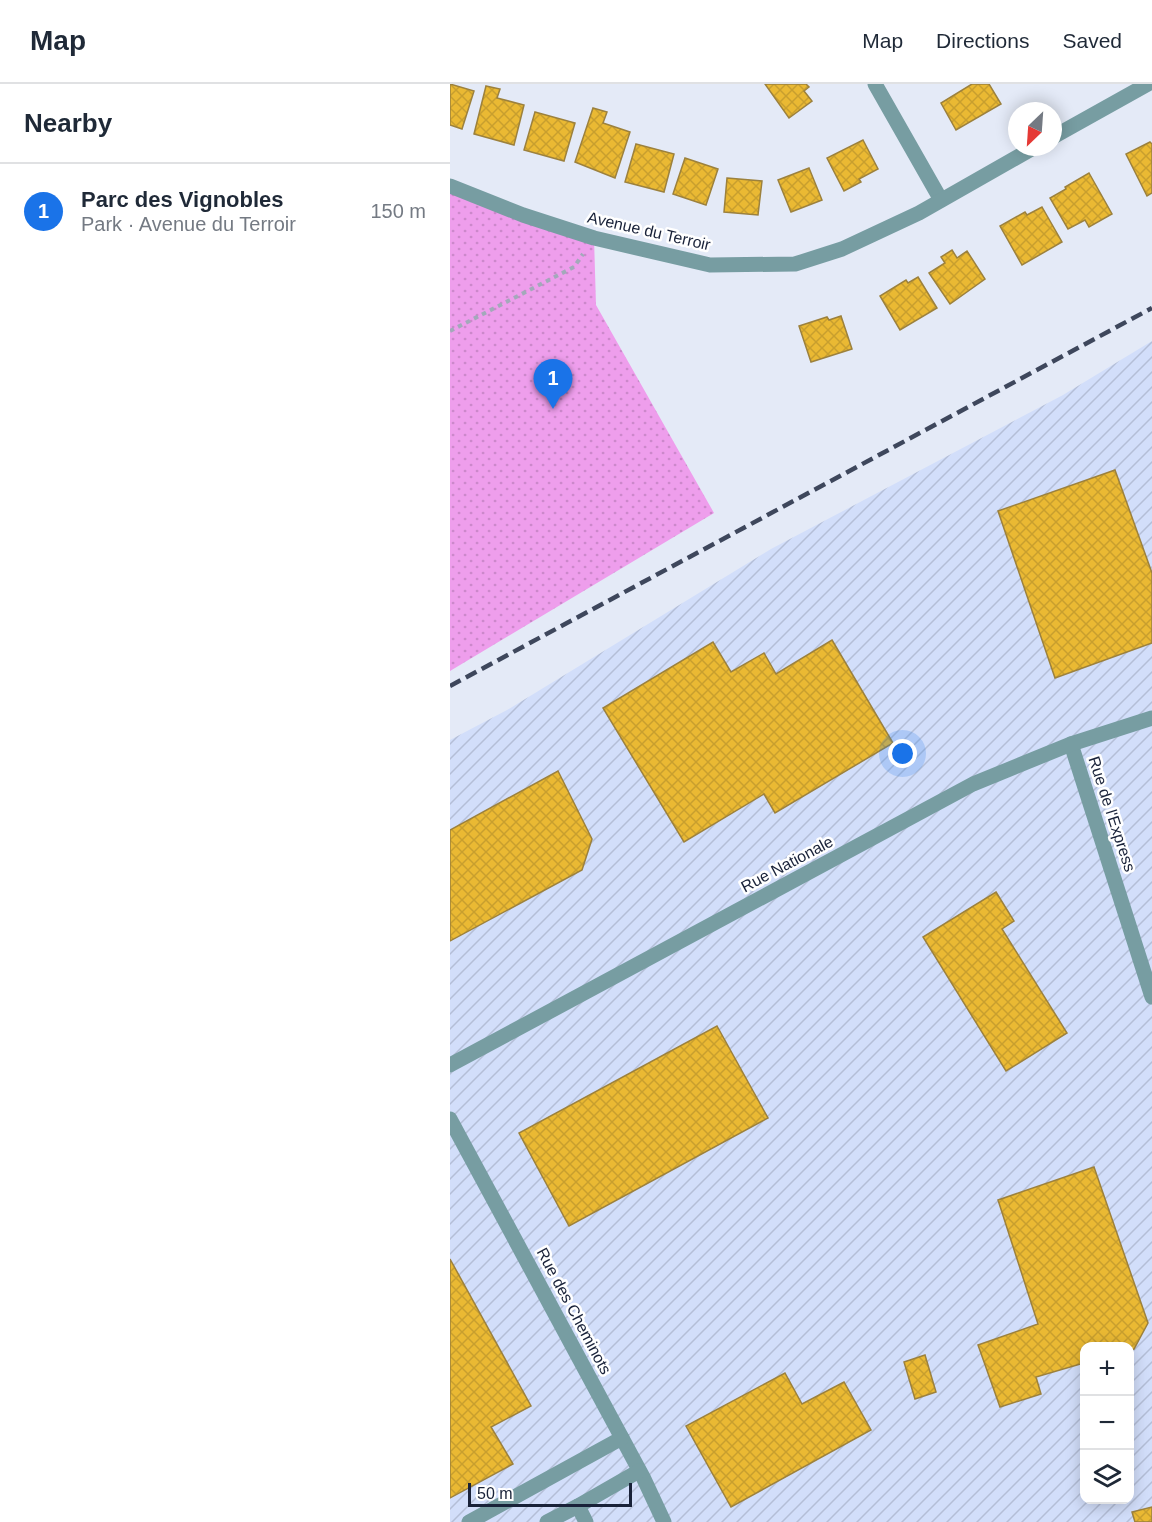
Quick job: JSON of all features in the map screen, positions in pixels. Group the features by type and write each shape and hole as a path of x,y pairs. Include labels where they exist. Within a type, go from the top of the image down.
{"street":[{"path":"875,84 941,200"},
{"path":"1062,132 1148,84"},
{"name":"Avenue du Terroir","path":"450,186 523,215 594,238 710,265 795,264 842,249 919,213 1019,156"},
{"name":"Rue Nationale","path":"450,1065 973,784 1071,744 1152,718"},
{"name":"Rue de l'Express","path":"1071,744 1152,997"},
{"name":"Rue des Cheminots","path":"450,1119 639,1471 664,1522"},
{"path":"469,1522 621,1438"},
{"path":"547,1522 639,1471"},
{"path":"578,1506 586,1522"}],"path":[{"path":"450,331 574,267 594,238"}],"shaded area":[{"path":"450,190 594,238 596,305 714,513 450,671"},
{"path":"1152,341 1152,1522 450,1522 450,740 507,710 771,549 1063,395"}],"building":[{"path":"450,84 474,91 462,129 450,125"},
{"path":"765,84 806,84 809,87 804,91 812,101 789,118"},
{"path":"972,84 989,84 1001,104 956,130 941,103"},
{"path":"486,86 500,89 497,98 524,105 514,145 474,134"},
{"path":"593,108 607,112 603,123 630,132 615,178 575,162"},
{"path":"535,112 575,123 564,161 524,150"},
{"path":"863,140 878,169 859,179 861,182 844,191 827,158"},
{"path":"1150,142 1152,144 1152,193 1147,196 1126,154"},
{"path":"636,144 674,154 664,192 625,182"},
{"path":"685,158 718,169 706,205 673,194"},
{"path":"809,168 822,200 791,212 778,180"},
{"path":"1089,173 1112,214 1089,227 1085,220 1068,229 1050,198"},
{"path":"727,178 762,181 758,215 724,212"},
{"path":"1042,207 1062,242 1022,265 1000,226 1025,212 1027,215"},
{"path":"952,250 957,258 967,251 985,279 950,304 929,273 945,263 941,257"},
{"path":"918,277 937,308 900,330 880,296 906,280 908,283"},
{"path":"841,316 852,349 811,362 799,326 827,317 829,320"},
{"path":"1115,470 1152,573 1152,643 1055,678 998,511"},
{"path":"832,640 893,743 775,813 764,794 684,842 603,708 713,642 731,672 764,653 776,674"},
{"path":"558,771 592,839 582,870 450,941 450,830"},
{"path":"996,892 1014,921 1002,929 1067,1033 1006,1071 923,937"},
{"path":"717,1026 768,1118 569,1226 519,1133"},
{"path":"1094,1167 1148,1323 1134,1349 1134,1342 1080,1342 1080,1364 1036,1377 1041,1394 1000,1407 978,1345 1038,1324 998,1200"},
{"path":"450,1259 531,1406 491,1427 513,1464 450,1498"},
{"path":"925,1355 936,1392 915,1399 904,1362"},
{"path":"785,1373 802,1404 844,1382 871,1430 731,1507 686,1426"},
{"path":"1152,1507 1152,1522 1135,1522 1132,1512"}],"railway":[{"path":"450,686 1152,308"}],"place":[{"name":"Parc des Vignobles","path":"553,409"}]}
